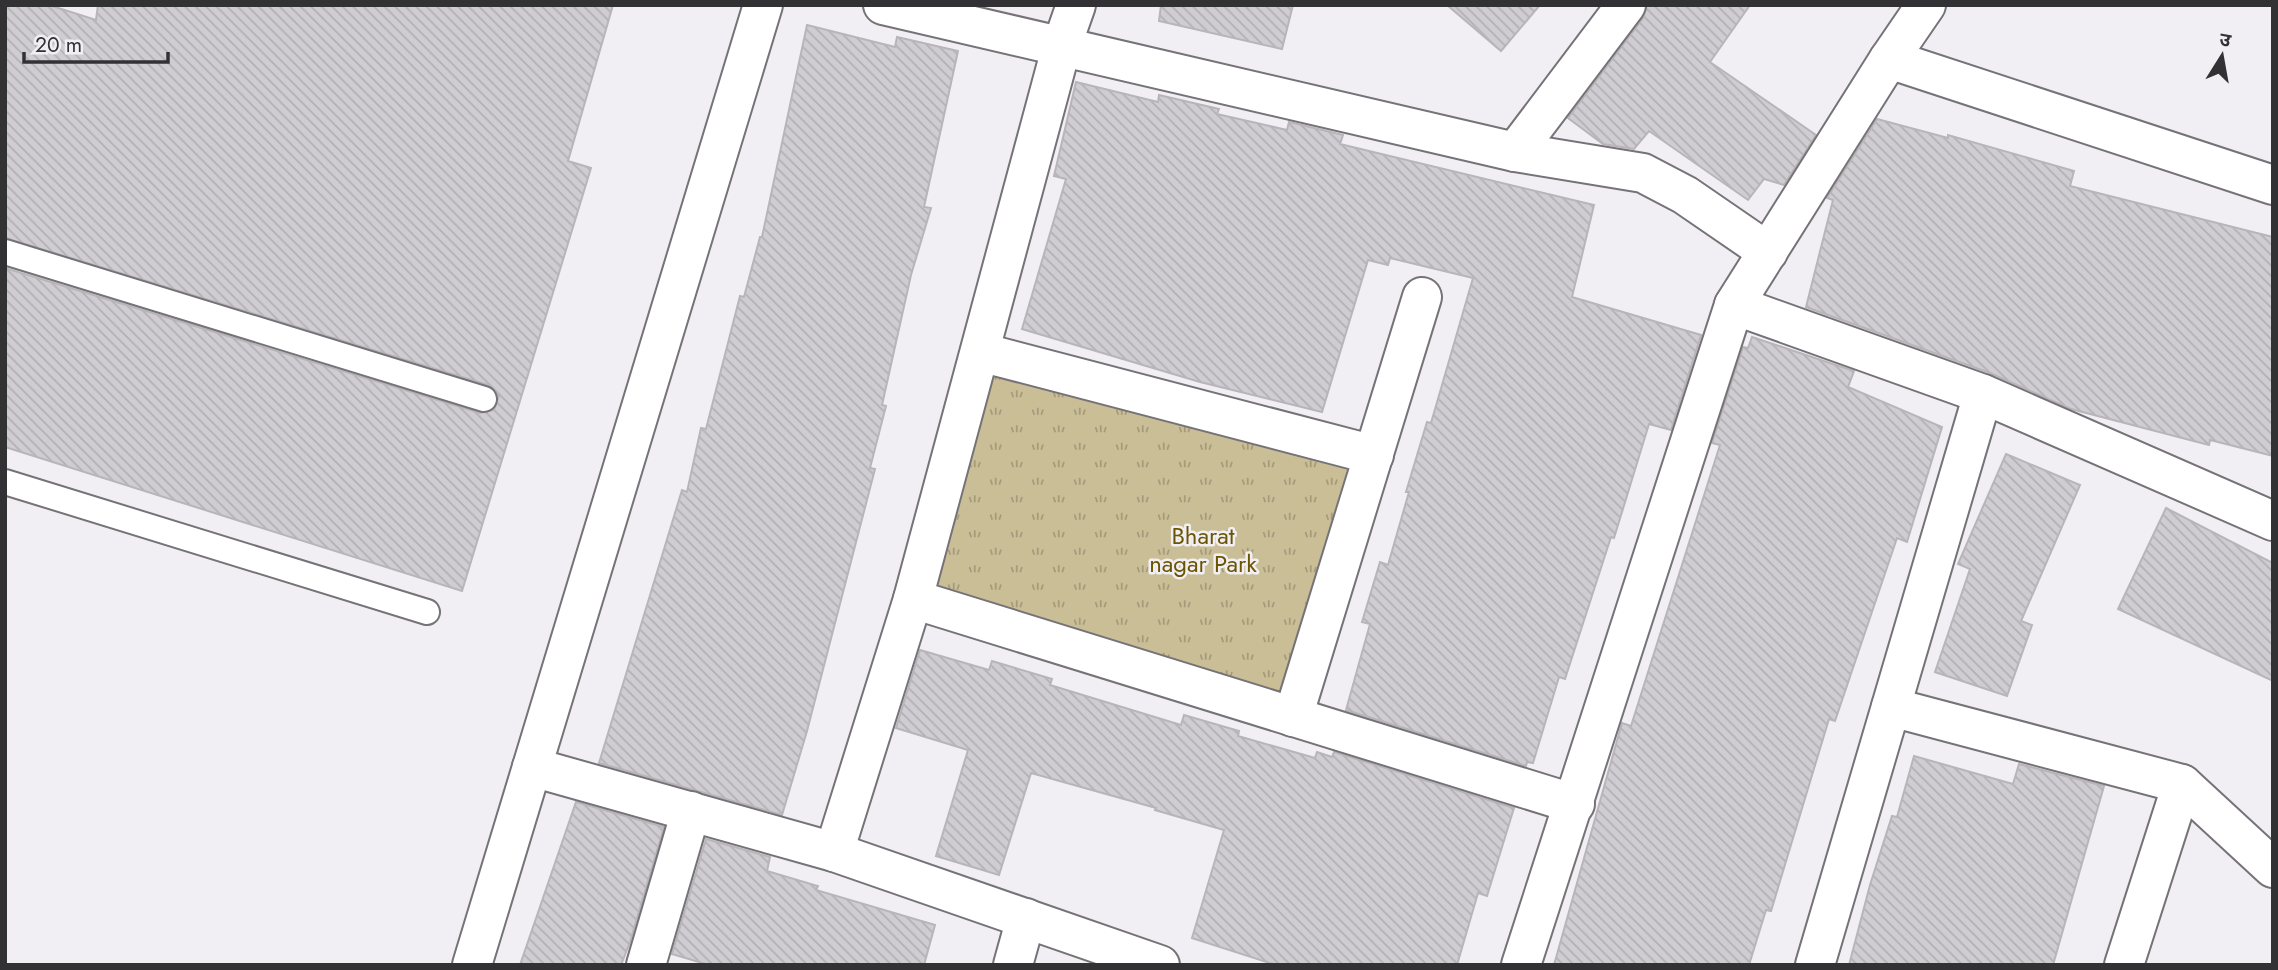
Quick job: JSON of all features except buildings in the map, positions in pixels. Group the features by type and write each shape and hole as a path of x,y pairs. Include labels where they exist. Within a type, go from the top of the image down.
{"street":[{"path":"472,965 763,5"},
{"path":"883,5 1515,152 1643,173 1685,195 1768,252"},
{"path":"834,852 913,599 1062,45 1076,5"},
{"path":"1515,152 1626,5"},
{"path":"1521,965 1734,305 1926,5"},
{"path":"1889,59 2273,185"},
{"path":"1293,717 1422,297"},
{"path":"1734,305 1983,394 2273,521"},
{"path":"979,352 1374,455"},
{"path":"1815,965 1983,394"},
{"path":"913,599 1574,804"},
{"path":"1891,707 2182,784 2273,869"},
{"path":"532,766 834,852 1160,965"},
{"path":"2124,965 2182,784"},
{"path":"646,965 691,811"},
{"path":"1013,965 1026,918"}],"lane":[{"path":"5,252 484,399"},
{"path":"5,482 427,612"}],"green space":[{"name":"Bharat nagar Park","path":"991,374 1348,467 1281,693 932,587"}]}
